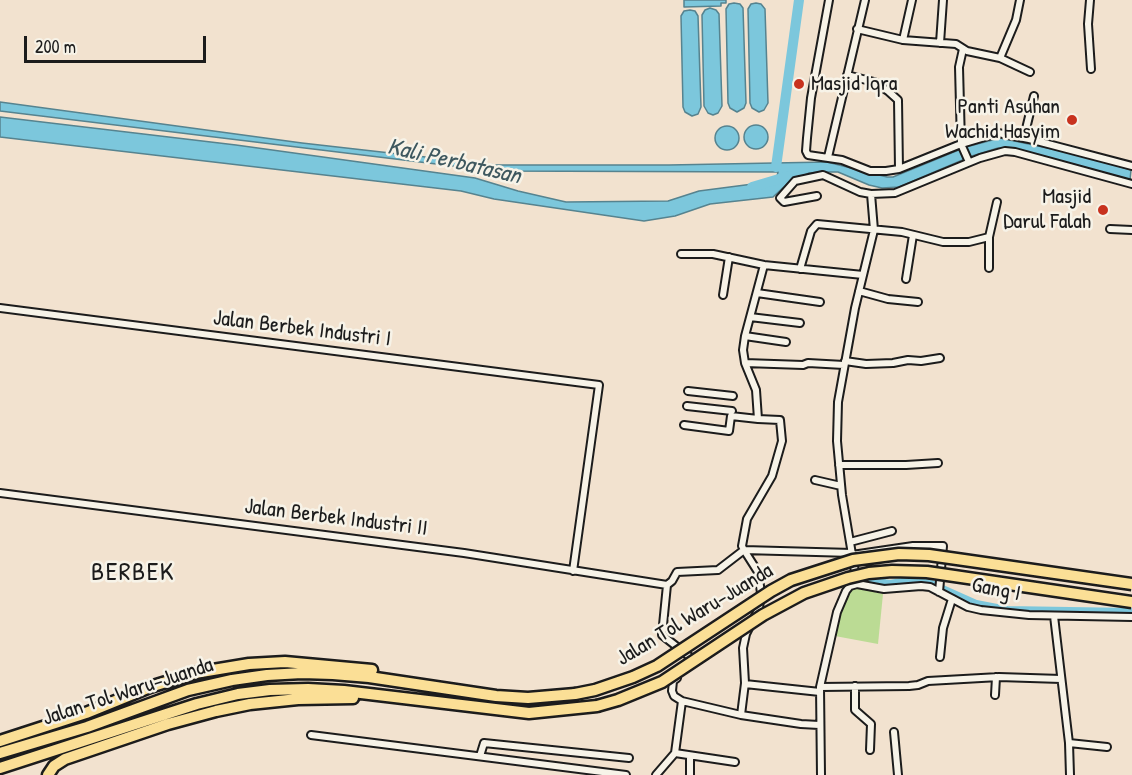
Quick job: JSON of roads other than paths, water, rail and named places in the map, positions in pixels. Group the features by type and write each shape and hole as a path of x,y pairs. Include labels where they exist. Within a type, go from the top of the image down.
{"highway":[{"name":"Jalan Tol Waru–Juanda","path":"0,753 87,727 188,690 231,680 267,675 302,673 369,677 496,696 528,698 595,690 657,666 771,591 801,576 853,560 899,554 929,555 1132,584"},
{"name":"Jalan Tol Waru–Juanda","path":"0,768 197,704 238,694 270,690 344,691 530,713 597,706 662,682 763,615 804,593 869,573 927,572 1132,602"},
{"path":"0,741 86,713 178,678 249,664 307,664 374,671 496,696"},
{"path":"48,775 54,766 65,759 147,731 216,711 250,704 298,699 351,698 440,708 481,709"},
{"path":"57,775 64,764 124,743 147,731"}],"street":[{"path":"830,0 811,98 806,153 809,155 828,157 870,171 899,169 995,133 1024,138 1132,166"},
{"path":"828,157 865,0"},
{"path":"903,40 912,0"},
{"path":"940,43 943,0"},
{"path":"1000,58 1016,20 1020,0"},
{"path":"1090,0 1088,24 1091,69"},
{"path":"857,29 903,40 956,44 963,49 1000,58 1030,72"},
{"path":"963,49 959,68 962,146 968,160"},
{"path":"847,75 874,82 898,100 899,169"},
{"path":"1024,138 1034,96"},
{"path":"817,196 784,202 780,198 795,181 823,176 871,194 903,190 968,160 998,152 1015,152 1132,184"},
{"path":"821,775 820,689 841,601 850,586 857,585 841,486 837,402 859,291 874,230 871,194"},
{"path":"989,268 989,237 997,202"},
{"path":"800,269 811,231 816,225 913,235 943,242 959,243 989,237"},
{"path":"1110,229 1132,230"},
{"path":"906,279 913,235"},
{"path":"681,254 701,253 764,265 863,275"},
{"path":"723,295 729,257"},
{"path":"758,419 756,390 745,363 743,350 764,265"},
{"path":"859,291 888,299 918,302"},
{"path":"757,293 820,302"},
{"name":"Jalan Berbek Industri I","path":"0,308 599,385 573,572"},
{"path":"750,317 800,323"},
{"path":"745,336 786,342"},
{"path":"745,363 866,364 940,358"},
{"path":"684,425 729,431 732,414 733,395 688,391"},
{"path":"687,406 758,419 780,420 782,441 772,476 747,519 742,546 758,572 761,593 759,608 746,634 743,648 745,684 741,715"},
{"path":"839,465 938,463"},
{"path":"815,480 841,486"},
{"name":"Jalan Berbek Industri II","path":"0,493 453,552 667,585"},
{"path":"850,542 892,531"},
{"path":"819,725 741,715 682,701 674,696 671,686 673,681 695,667 697,663 662,635 667,585 677,572 718,570 744,550 852,554 913,546 943,546 939,590"},
{"name":"Gang I","path":"857,585 884,589 921,586 939,590 952,599 981,610 1054,616 1132,617"},
{"path":"940,657 943,628 952,599"},
{"path":"1054,616 1069,743 1070,775"},
{"path":"745,684 820,689 855,686 909,686 928,681 996,677 1061,679"},
{"path":"995,696 996,677"},
{"path":"855,686 855,710 871,724 870,750"},
{"path":"656,775 675,753 682,701"},
{"path":"894,732 897,775"},
{"path":"311,735 626,775"},
{"path":"480,756 484,743 629,758"},
{"path":"1069,743 1107,747"},
{"path":"675,753 735,762"},
{"path":"690,756 690,775"}],"water":[{"path":"684,0 726,0 726,3 721,3 721,6 684,7"},
{"path":"729,4 740,4 743,8 746,103 744,108 737,112 730,108 728,103 726,9"},
{"path":"751,4 761,4 765,9 768,103 764,110 759,112 752,108 750,103 748,9"},
{"path":"710,8 719,14 722,106 718,113 713,115 708,113 704,106 702,15"},
{"path":"684,11 695,11 698,16 701,107 698,114 692,116 685,112 683,107 681,16"},
{"name":"Kali Perbatasan","path":"0,102 302,143 496,165 827,162 893,177 966,147 1000,138 1086,156 1131,170 1130,180 1015,149 998,148 972,156 899,187 882,188 869,185 838,172 809,173 787,184 773,197 710,204 675,216 644,221 494,199 461,191 0,137 0,117 236,145 475,178 566,202 668,201 699,191 776,181 778,172 494,171 0,111"},
{"path":"756,125 765,128 768,137 765,146 756,149 747,146 744,137 747,128"},
{"path":"727,126 735,130 739,138 735,146 727,150 719,146 715,138 719,130"}],"waterway":[{"path":"776,167 799,0"},
{"name":"Kali Perbatasan","path":"752,187 789,176"},
{"path":"870,582 890,585 920,580 976,605 1007,611 1132,613"}],"place":[{"name":"Masjid Iqra","path":"799,84"},
{"name":"Panti Asuhan Wachid Hasyim","path":"1072,120"},
{"name":"Masjid Darul Falah","path":"1103,210"}],"district":[{"name":"BERBEK","path":"133,573"}]}
